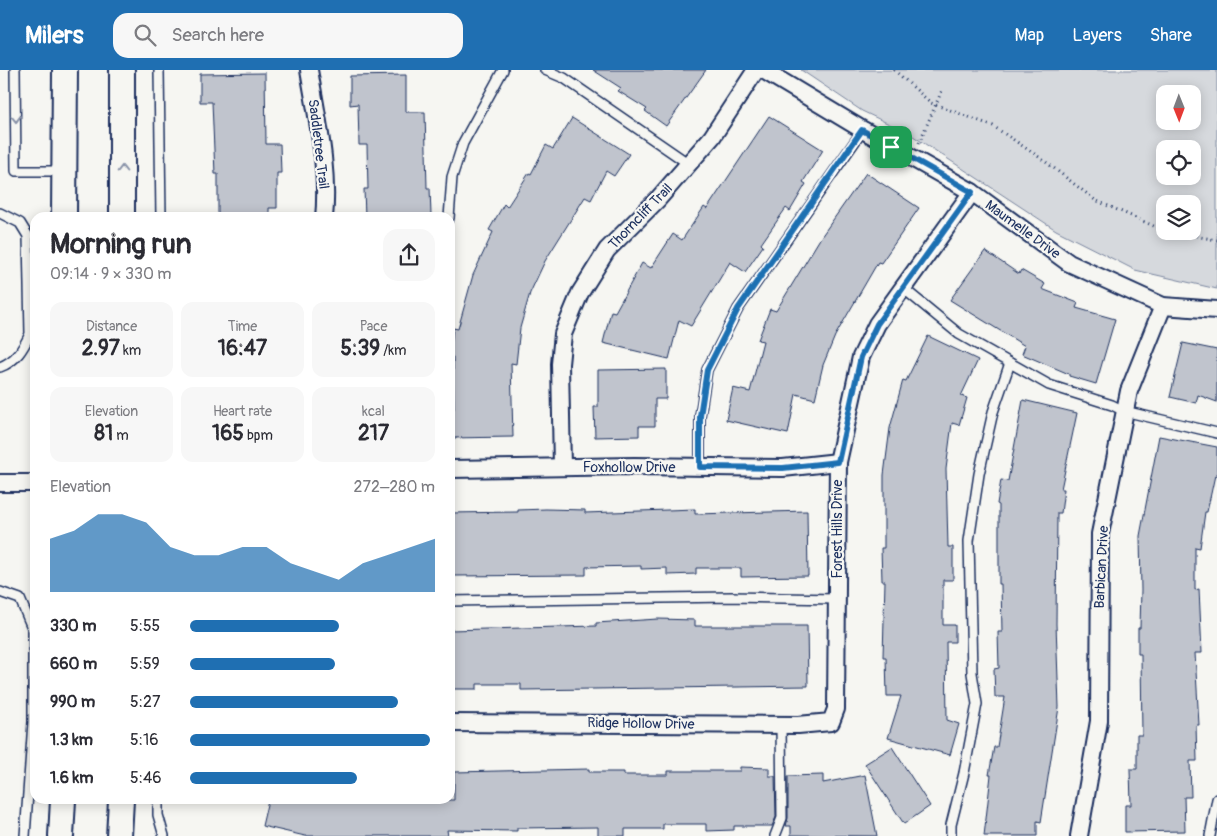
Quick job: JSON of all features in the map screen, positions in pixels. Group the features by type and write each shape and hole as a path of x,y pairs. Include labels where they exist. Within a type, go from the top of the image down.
{"main road":[{"path":"64,212 65,70"},
{"path":"122,70 122,212"},
{"path":"61,836 64,804"},
{"path":"119,836 121,804"}],"street":[{"name":"Saddletree Trail","path":"309,70 322,155 326,200 325,212"},
{"name":"Thorncliff Trail","path":"562,467 560,364 564,334 580,293 607,250 689,164 712,137 756,70"},
{"name":"Maumelle Drive","path":"764,70 862,130 972,192 1069,263 1163,306 1217,310"},
{"name":"Forest Hills Drive","path":"831,722 836,709 838,462 861,357 877,324 972,192"},
{"name":"Barbican Drive","path":"1079,836 1099,721 1100,534 1129,391 1163,306"},
{"name":"Foxhollow Drive","path":"455,469 562,467 783,468 838,462"},
{"path":"0,483 30,483"},
{"name":"Ridge Hollow Drive","path":"455,723 781,725 831,722"}],"lane":[{"path":"15,70 16,171 64,171"},
{"path":"159,70 161,212"},
{"path":"449,212 452,177 463,143 503,70"},
{"path":"545,70 564,78 689,164"},
{"path":"700,467 700,416 707,370 738,309 862,130"},
{"path":"0,213 20,223 28,236 30,334 24,349 9,364 0,367"},
{"path":"903,288 959,334 1049,385 1112,405 1124,411 1217,433"},
{"path":"951,836 951,825 964,773 977,704 972,672 969,541 979,474 993,412 1010,363"},
{"path":"0,592 20,599 30,623"},
{"path":"455,601 732,597 836,599"},
{"path":"775,836 782,818 781,725"},
{"path":"25,836 30,765"},
{"path":"1210,836 1217,799"},
{"path":"158,804 158,815 164,836"}],"path":[{"path":"894,70 936,104 993,126 1042,159 1095,200 1156,227"},
{"path":"912,159 943,88"},
{"path":"1201,237 1217,240"}],"shaded area":[{"path":"801,70 1217,70 1217,289 1135,270 1056,230 910,134 862,111"}],"building":[{"path":"593,70 706,70 666,126 645,111 647,109 618,91 621,88"},
{"path":"265,73 266,144 280,144 281,173 277,173 277,208 269,208 269,212 218,212 218,174 215,174 212,102 200,102 200,74"},
{"path":"406,75 406,112 425,112 427,188 430,188 431,212 365,212 364,189 368,189 367,145 359,145 358,104 350,105 350,76"},
{"path":"769,116 823,150 803,182 806,184 790,211 786,208 761,244 763,246 745,272 730,262 691,326 679,320 669,359 603,343 611,311 615,312 642,263 651,268 673,234 682,240 704,207 707,209"},
{"path":"572,118 629,154 614,176 606,171 591,200 585,197 545,261 530,293 520,328 516,364 511,363 513,437 455,438 455,328 458,329 473,275 493,232 489,230 504,204 507,207 529,173 531,174 546,145 553,149"},
{"path":"866,173 919,208 881,263 878,262 835,336 823,365 815,399 796,394 788,434 726,420 733,388 750,392 763,341 758,340 770,309 776,311 821,237"},
{"path":"985,251 1019,274 1021,270 1045,284 1042,289 1078,303 1076,308 1115,319 1096,384 1069,376 1069,374 1022,354 1025,346 950,300"},
{"path":"928,336 978,360 961,396 967,398 959,425 952,423 946,469 948,547 953,547 953,580 943,580 943,625 955,625 955,642 946,642 947,720 959,724 950,755 888,738 901,696 887,696 886,657 883,657 885,581 882,581 881,548 884,548 884,475 890,428 903,380 906,381"},
{"path":"1183,343 1217,350 1217,402 1198,395 1196,403 1170,397"},
{"path":"666,369 666,399 655,399 655,426 639,426 639,436 595,437 594,407 598,407 598,370"},
{"path":"1023,400 1077,413 1061,489 1064,489 1061,513 1057,513 1056,624 1059,707 1041,822 1037,821 1037,836 984,836 991,775 989,775 994,747 997,747 1005,697 995,697 994,669 999,668 998,632 1002,632 1001,584 999,584 999,505 997,504 1001,480 1008,481"},
{"path":"1159,436 1217,447 1217,476 1215,475 1207,512 1205,512 1200,548 1195,547 1195,590 1199,589 1202,653 1195,653 1199,725 1196,725 1197,761 1190,761 1191,797 1184,797 1185,831 1125,832 1125,805 1131,805 1130,769 1137,769 1137,735 1142,735 1141,654 1138,654 1141,590 1140,536"},
{"path":"695,509 695,514 807,511 808,576 741,577 741,568 696,568 696,574 667,575 667,568 641,569 641,566 586,567 586,575 455,576 455,513 518,512 518,510 585,510 585,513"},
{"path":"658,619 695,620 695,626 807,626 808,686 521,690 521,684 477,684 477,689 455,689 455,630 596,626 596,623"},
{"path":"892,747 930,806 904,824 865,764"},
{"path":"740,767 769,768 769,776 775,776 776,817 772,826 734,826 734,830 706,831 706,824 663,824 663,829 625,829 625,836 598,836 598,827 517,828 517,831 447,830 448,836 305,836 262,826 267,804 455,804 455,772 589,769 589,772 624,772 624,775 668,775 668,771 740,771"},
{"path":"823,775 823,783 865,775 877,836 791,835 791,826 786,826 788,818 788,776"}],"route":[{"path":"862,130 891,147 972,192 877,324 861,357 838,462 783,468 700,467 700,416 707,370 738,309 862,130"}]}
